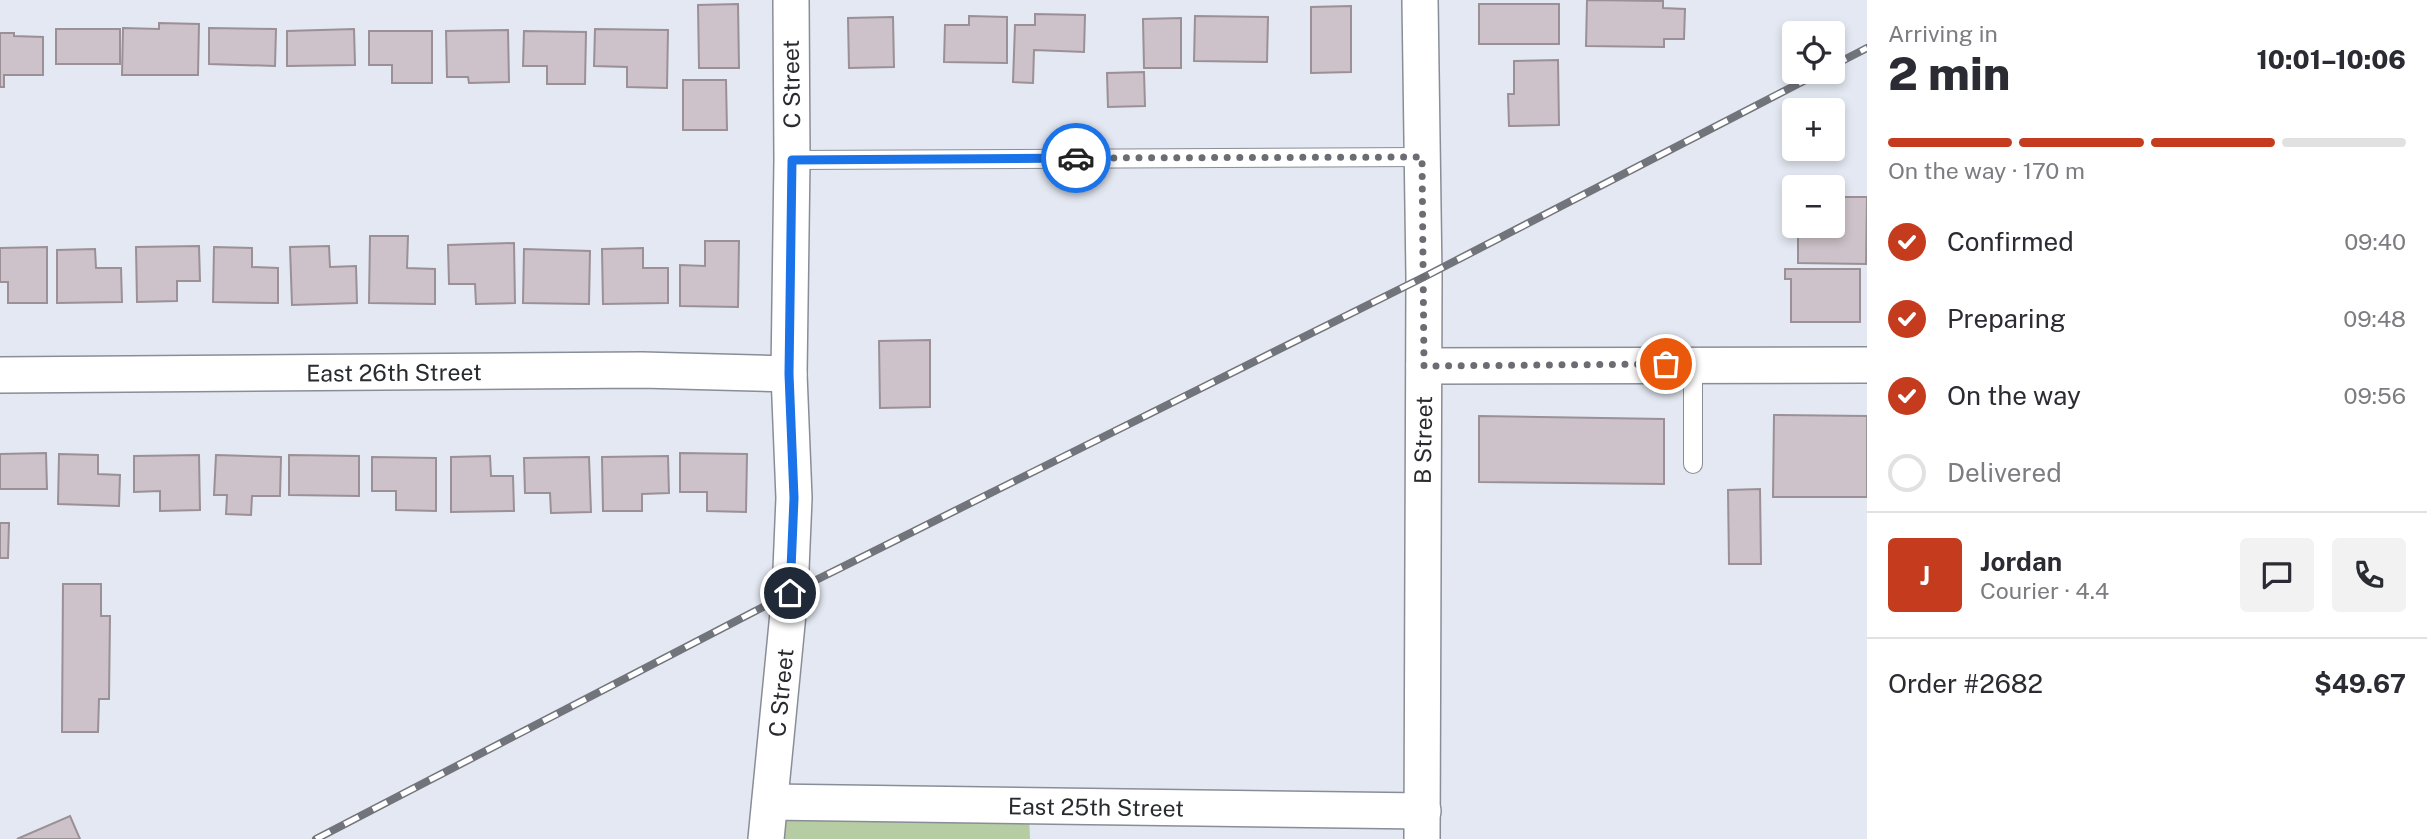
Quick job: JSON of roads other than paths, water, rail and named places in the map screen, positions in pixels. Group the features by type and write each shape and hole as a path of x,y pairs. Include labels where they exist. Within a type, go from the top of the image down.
{"street":[{"name":"C Street","path":"766,839 792,555 794,498 789,374 791,0"},
{"name":"B Street","path":"1420,0 1424,366 1422,825"},
{"path":"1424,366 1867,365"},
{"name":"East 26th Street","path":"0,375 642,370 789,374"},
{"name":"East 25th Street","path":"770,802 1422,825"}],"lane":[{"path":"792,160 1422,157"},
{"path":"1693,364 1693,464"}],"railway":[{"path":"1845,59 1867,48"},
{"path":"316,839 790,593 1424,277 1798,84"}]}
